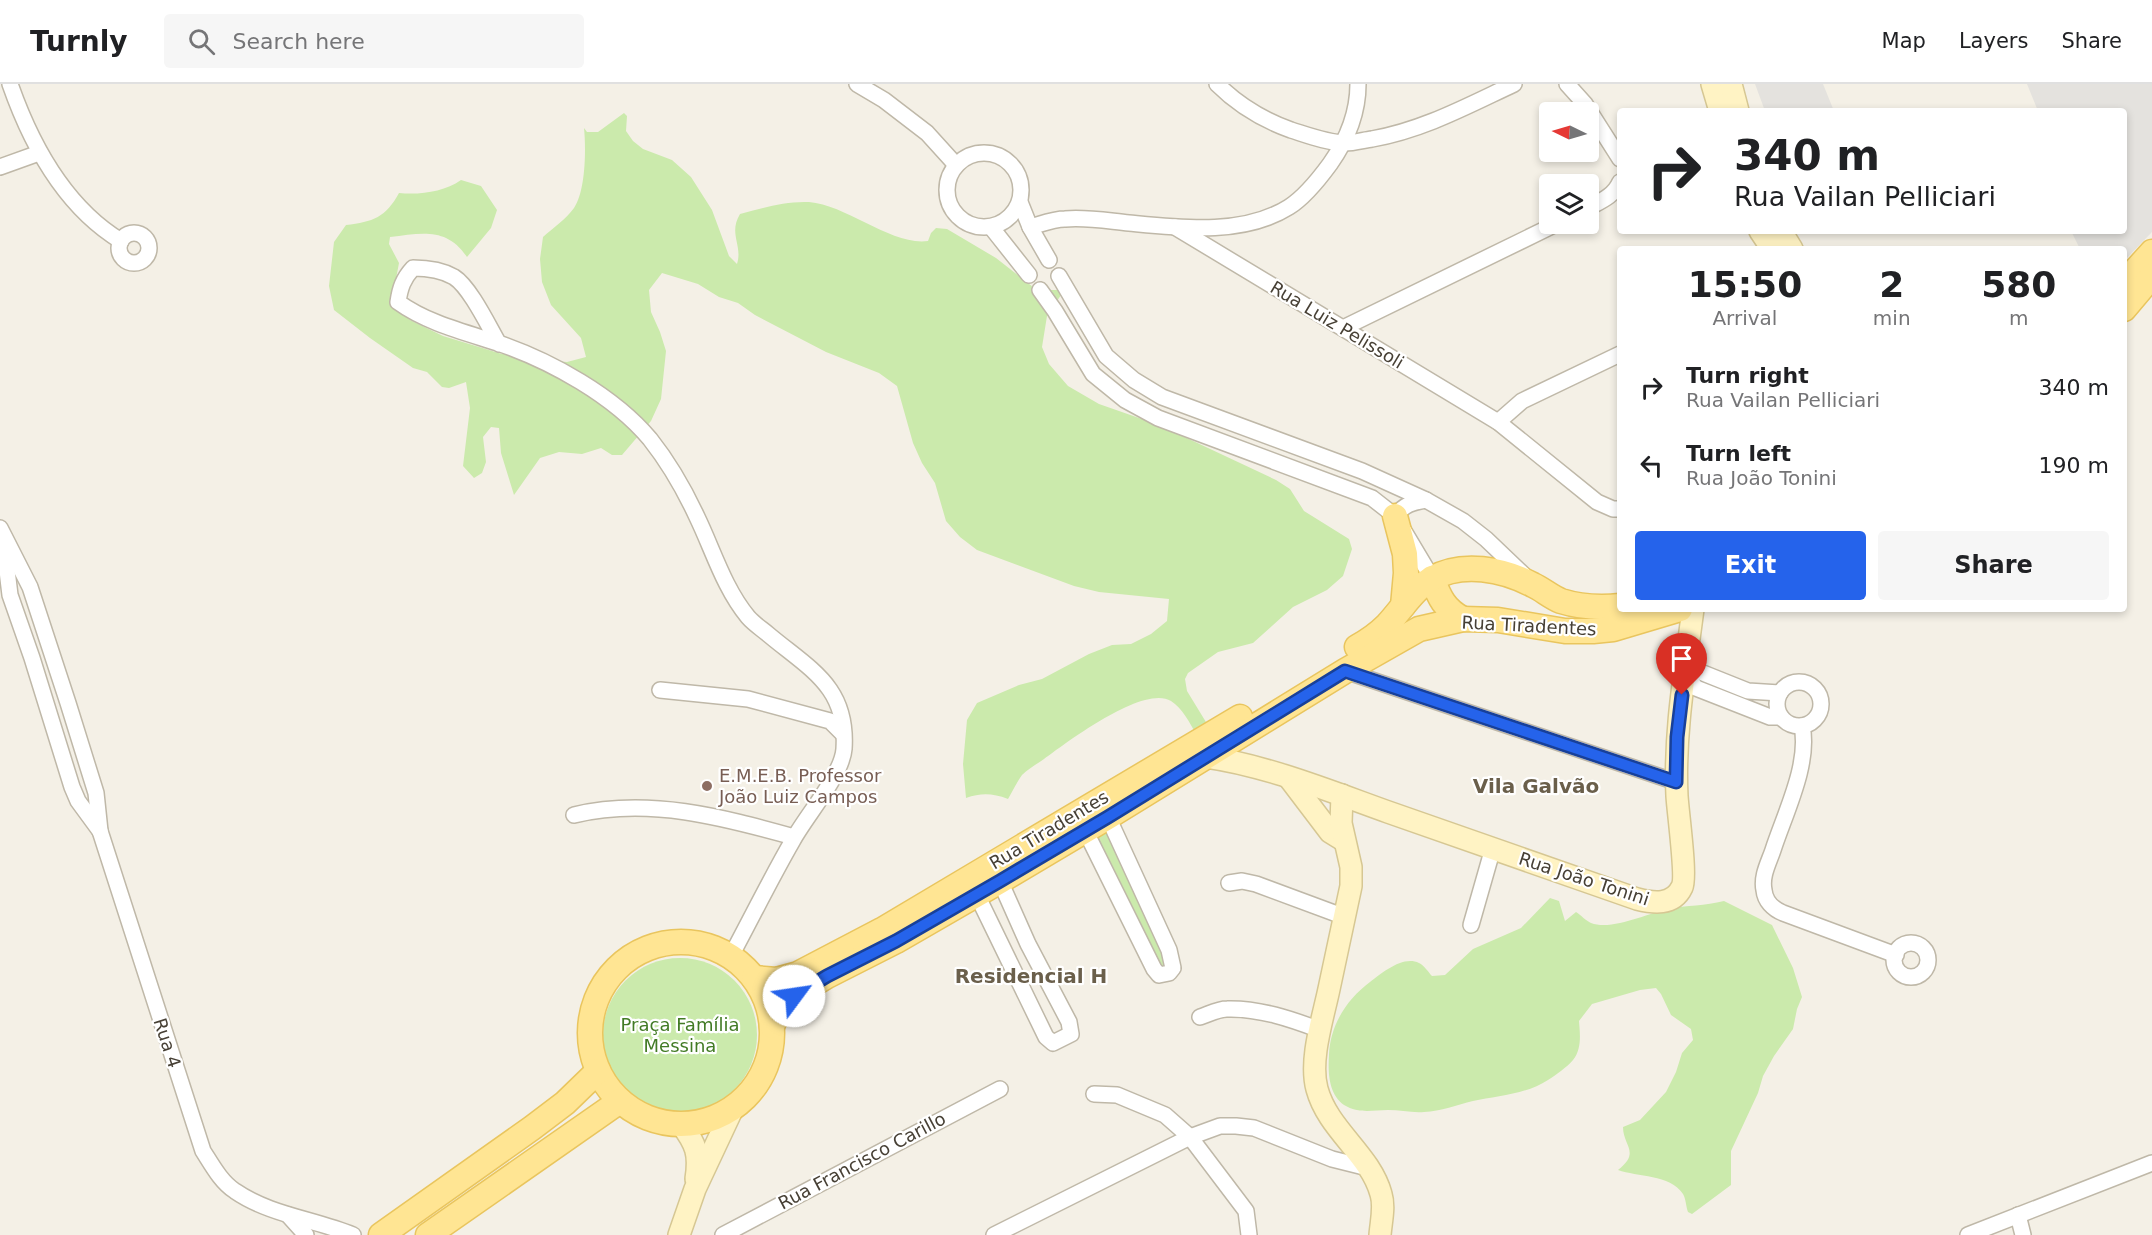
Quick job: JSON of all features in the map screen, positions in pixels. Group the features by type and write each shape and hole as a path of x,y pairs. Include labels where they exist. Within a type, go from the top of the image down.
{"main road":[{"path":"2127,281 2152,252"},
{"path":"2127,305 2152,276"},
{"path":"1395,516 1405,554 1403,606"},
{"name":"Rua Tiradentes","path":"754,978 776,980 798,974 882,930 1367,641 1386,626 1432,578 1460,570 1499,571 1534,585 1558,600 1594,607 1617,606"},
{"path":"1432,578 1445,606 1451,613 1463,619"},
{"path":"1498,620 1517,619 1532,610 1536,595 1534,585"},
{"name":"Rua Tiradentes","path":"772,1026 780,1009 794,996 977,895 1345,671 1419,629 1463,619 1498,620 1565,631 1593,632 1613,629 1670,612"},
{"path":"675,941 705,944 731,956 754,978 766,1001 772,1026 771,1050 763,1072 750,1092 733,1108 708,1120 681,1124 659,1121 638,1114 612,1092 598,1071 590,1042 592,1013 603,985 622,963 647,948 675,941"},
{"path":"381,1235 532,1128 565,1103 598,1071"},
{"path":"428,1235 620,1101"}],"street":[{"path":"10,84 39,153 81,209 102,230 121,241"},
{"path":"857,84 884,100 927,133 957,165"},
{"path":"1217,84 1254,114 1279,126 1344,144 1396,135 1430,123 1514,84"},
{"path":"1030,227 1063,219 1175,227 1228,226 1260,220 1290,207 1319,180 1344,144 1354,117 1358,84"},
{"path":"1567,84 1585,104 1617,154"},
{"path":"1712,84 1719,108"},
{"path":"1731,84 1737,108"},
{"path":"0,166 39,153"},
{"path":"1020,202 1009,218 991,227 969,224 959,218 952,209 947,186 950,175 957,165 970,156 987,153 1003,158 1015,169 1021,185 1020,202 1030,227 1049,260"},
{"path":"1599,202 1617,189"},
{"path":"991,227 1029,275"},
{"name":"Rua Luiz Pelissoli","path":"1175,227 1498,422 1597,502 1617,509"},
{"path":"1343,328 1539,232"},
{"path":"499,344 468,292 454,277 427,268 413,268 405,277 400,286 398,302 404,307 452,328 542,360 620,411 649,438 677,477 733,598 750,619 822,679 833,692 843,716 842,760 818,802 794,837 731,956"},
{"path":"1059,276 1106,356 1134,380 1162,397 1362,471 1426,500 1463,521 1486,539 1534,585"},
{"path":"1040,290 1094,374 1125,400 1158,418 1372,498 1395,516 1432,578"},
{"path":"1498,422 1522,401 1617,355"},
{"path":"1395,516 1402,507 1411,502 1426,500"},
{"name":"Rua 4","path":"2,533 30,587 83,749 96,793 100,831 203,1151 217,1173 234,1191 288,1215 328,1225 353,1235"},
{"name":"Rua 4","path":"2,533 10,595 62,754 78,801 100,831"},
{"name":"Rua João Tonini","path":"1206,757 1251,766 1342,795 1637,899 1656,903 1667,900 1676,895 1682,887 1684,876 1676,782 1677,737 1693,612"},
{"path":"1345,671 1676,782"},
{"path":"1780,693 1748,691 1698,671 1684,674 1696,688 1770,717 1781,717"},
{"path":"1795,683 1808,684 1820,698 1820,710 1813,721 1802,726 1790,724 1781,717 1777,705 1780,693 1795,683"},
{"path":"660,690 748,699 830,721 843,734"},
{"path":"48,710 68,703"},
{"path":"1802,726 1804,758 1764,875 1765,896 1783,913 1896,955"},
{"path":"1241,735 1244,753 1251,766"},
{"path":"62,754 83,749"},
{"path":"1289,778 1330,832 1343,840"},
{"path":"1342,795 1341,823 1343,840 1348,849 1351,867 1351,886 1320,1030 1315,1067 1316,1087 1330,1119 1368,1168 1381,1194 1383,1212 1380,1235"},
{"path":"574,815 629,807 675,810 732,820 794,837"},
{"path":"1085,830 1154,969 1159,975 1168,973 1173,968 1169,950 1108,817"},
{"path":"1471,925 1493,848"},
{"path":"977,895 1046,1036 1053,1043 1071,1034 1069,1022 1028,944 1000,881"},
{"path":"1229,884 1242,881 1256,884 1345,917"},
{"path":"1200,1017 1225,1009 1249,1010 1285,1017 1320,1030"},
{"name":"Rua Francisco Carillo","path":"723,1235 1000,1089"},
{"path":"1094,1094 1117,1095 1165,1115 1190,1137 1246,1211 1249,1235"},
{"path":"679,1235 695,1189 733,1108"},
{"path":"681,1124 698,1158 695,1189"},
{"path":"994,1235 1190,1137 1220,1126 1254,1128 1332,1160 1368,1168"},
{"path":"1968,1235 2152,1163"},
{"name":"Rua 4","path":"288,1215 306,1235"},
{"path":"2018,1215 2023,1235"}],"green space":[{"path":"624,113 627,116 626,131 633,141 643,149 672,160 691,177 712,210 729,256 737,264 735,228 740,214 783,204 809,202 839,210 885,232 914,241 928,241 936,228 947,229 996,258 1033,287 1044,290 1061,290 1061,295 1047,316 1042,347 1049,364 1068,386 1099,404 1159,425 1276,480 1290,489 1304,511 1349,539 1352,549 1343,576 1327,590 1293,607 1253,643 1218,652 1188,673 1185,679 1187,691 1209,727 1196,734 1182,712 1171,701 1159,698 1143,700 1106,717 1030,769 1022,775 1008,799 987,794 966,798 963,764 967,720 977,703 1019,685 1042,679 1089,654 1112,645 1131,644 1151,634 1167,621 1169,599 1099,592 1074,586 977,550 960,537 946,521 935,483 913,443 897,386 879,373 826,352 755,315 738,303 719,297 698,284 662,273 649,290 651,312 666,351 661,399 651,421 622,455 612,455 601,448 582,454 559,452 540,458 514,495 501,453 499,428 491,427 483,437 486,462 482,473 474,478 463,466 470,408 466,382 449,388 442,387 427,372 413,368 334,310 329,286 334,242 346,225 378,217 389,208 399,193 432,192 461,180 481,186 497,210 491,228 467,257 459,247 442,236 413,234 390,237 389,244 399,263 395,284 402,311 410,320 443,336 502,354 512,353 567,362 586,357 581,338 551,305 542,282 540,259 543,237 567,216 578,200 584,169 584,128 587,132 598,132"},
{"path":"1102,831 1109,834 1166,957 1165,970 1158,968 1096,836"},
{"path":"1550,898 1559,901 1565,921 1576,912 1589,922 1600,925 1619,923 1668,909 1724,901 1772,925 1793,968 1802,997 1793,1029 1763,1076 1758,1093 1731,1151 1731,1185 1692,1214 1688,1212 1683,1194 1670,1183 1662,1179 1618,1170 1625,1164 1630,1153 1623,1127 1640,1120 1666,1092 1682,1053 1693,1040 1691,1029 1671,1015 1656,988 1640,990 1592,1004 1579,1021 1579,1046 1573,1060 1540,1085 1521,1091 1420,1112 1355,1110 1344,1105 1332,1089 1329,1075 1330,1044 1336,1023 1354,996 1387,970 1406,961 1421,964 1432,976 1445,975 1473,949 1521,928"},
{"name":"Praça Família Messina","path":"680,958 709,964 723,971 734,981 744,992 751,1006 757,1035 751,1064 744,1078 734,1089 723,1099 709,1106 680,1112 651,1106 637,1099 626,1089 616,1078 609,1064 603,1035 609,1006 616,992 626,981 637,971 651,964"}],"shaded area":[{"path":"1755,84 1823,84 1833,108 1764,108"},
{"path":"2027,84 2152,84 2152,232 2127,258 2127,246 2078,246 2072,234 2127,234 2127,108 2037,108"}],"place":[{"name":"E.M.E.B. Professor João Luiz Campos","path":"707,786"}],"district":[{"name":"Vila Galvão","path":"1536,786"},
{"name":"Residencial H","path":"1031,976"}],"route":[{"path":"794,996 1000,881 1345,671 1676,782 1677,737 1682,695"}]}
